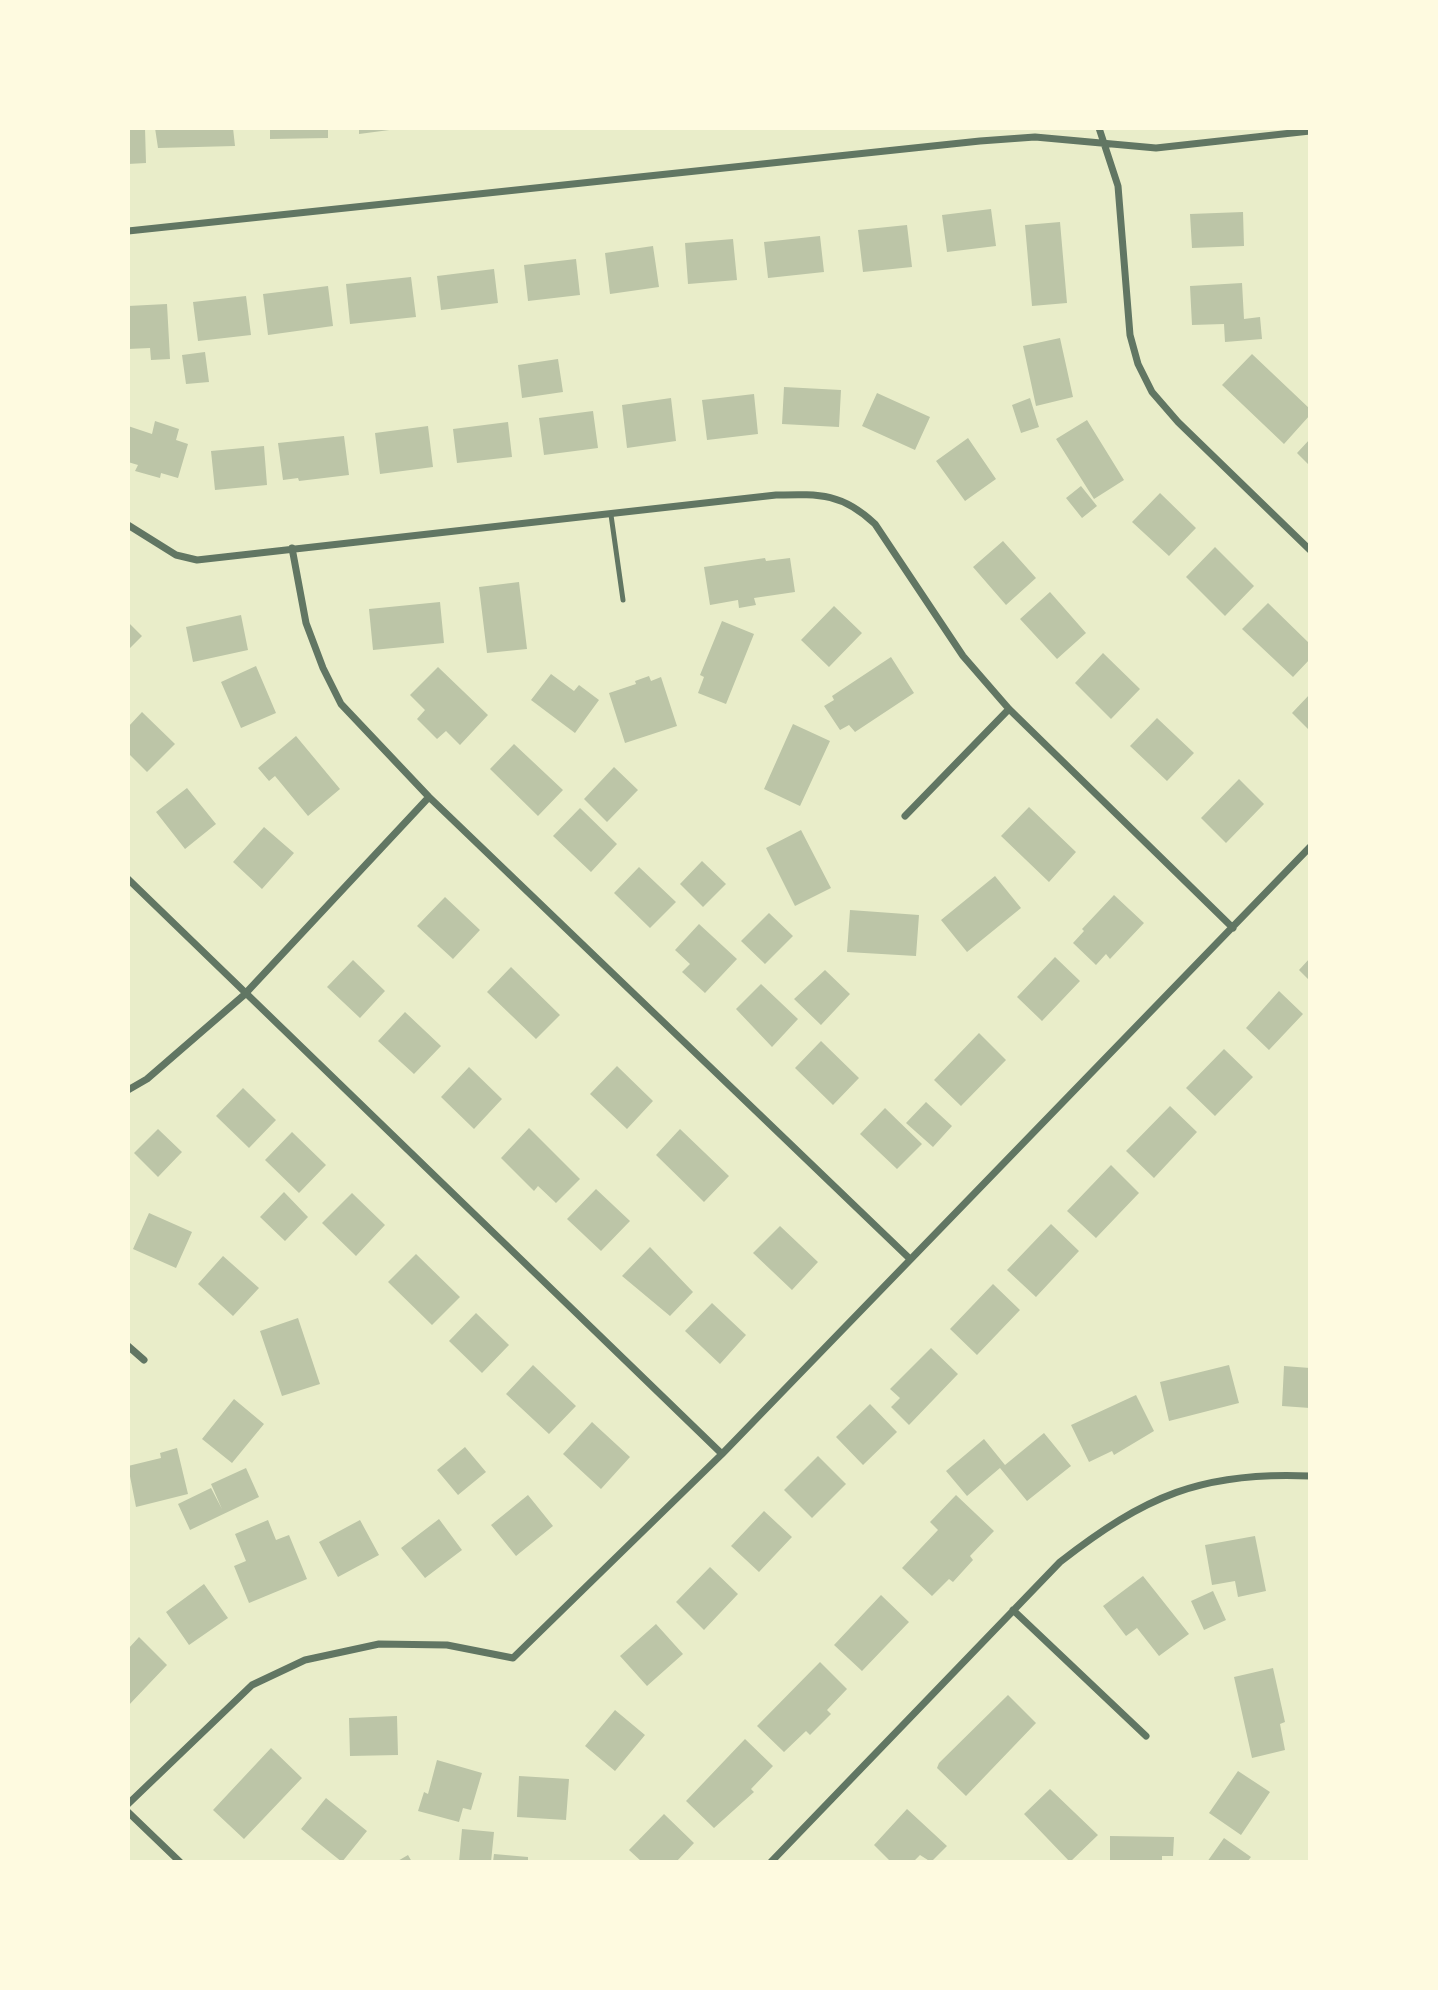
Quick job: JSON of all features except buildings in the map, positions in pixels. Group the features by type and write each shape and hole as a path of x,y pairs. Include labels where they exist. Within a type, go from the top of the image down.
{"street":[{"path":"1099,128 1118,186 1130,335 1143,374 1152,392 1178,422 1310,550"},
{"path":"128,231 980,141 1035,137 1156,148 1310,131"},
{"path":"128,525 177,555 197,560 776,495 832,496 856,506 875,524 963,656 1009,709 1233,928"},
{"path":"292,548 306,623 341,704 429,797 909,1258"},
{"path":"905,816 1009,709"},
{"path":"128,1090 147,1079 244,995 429,797"},
{"path":"128,1804 252,1685 305,1660 379,1644 447,1645 513,1658 722,1454 1310,847"},
{"path":"128,879 244,995 722,1454"},
{"path":"128,1346 145,1360"},
{"path":"772,1862 1060,1562 1100,1531 1139,1507 1188,1487 1229,1477 1310,1476"},
{"path":"1013,1610 1146,1735"},
{"path":"128,1812 180,1862"}],"lane":[{"path":"611,515 623,600"}]}
